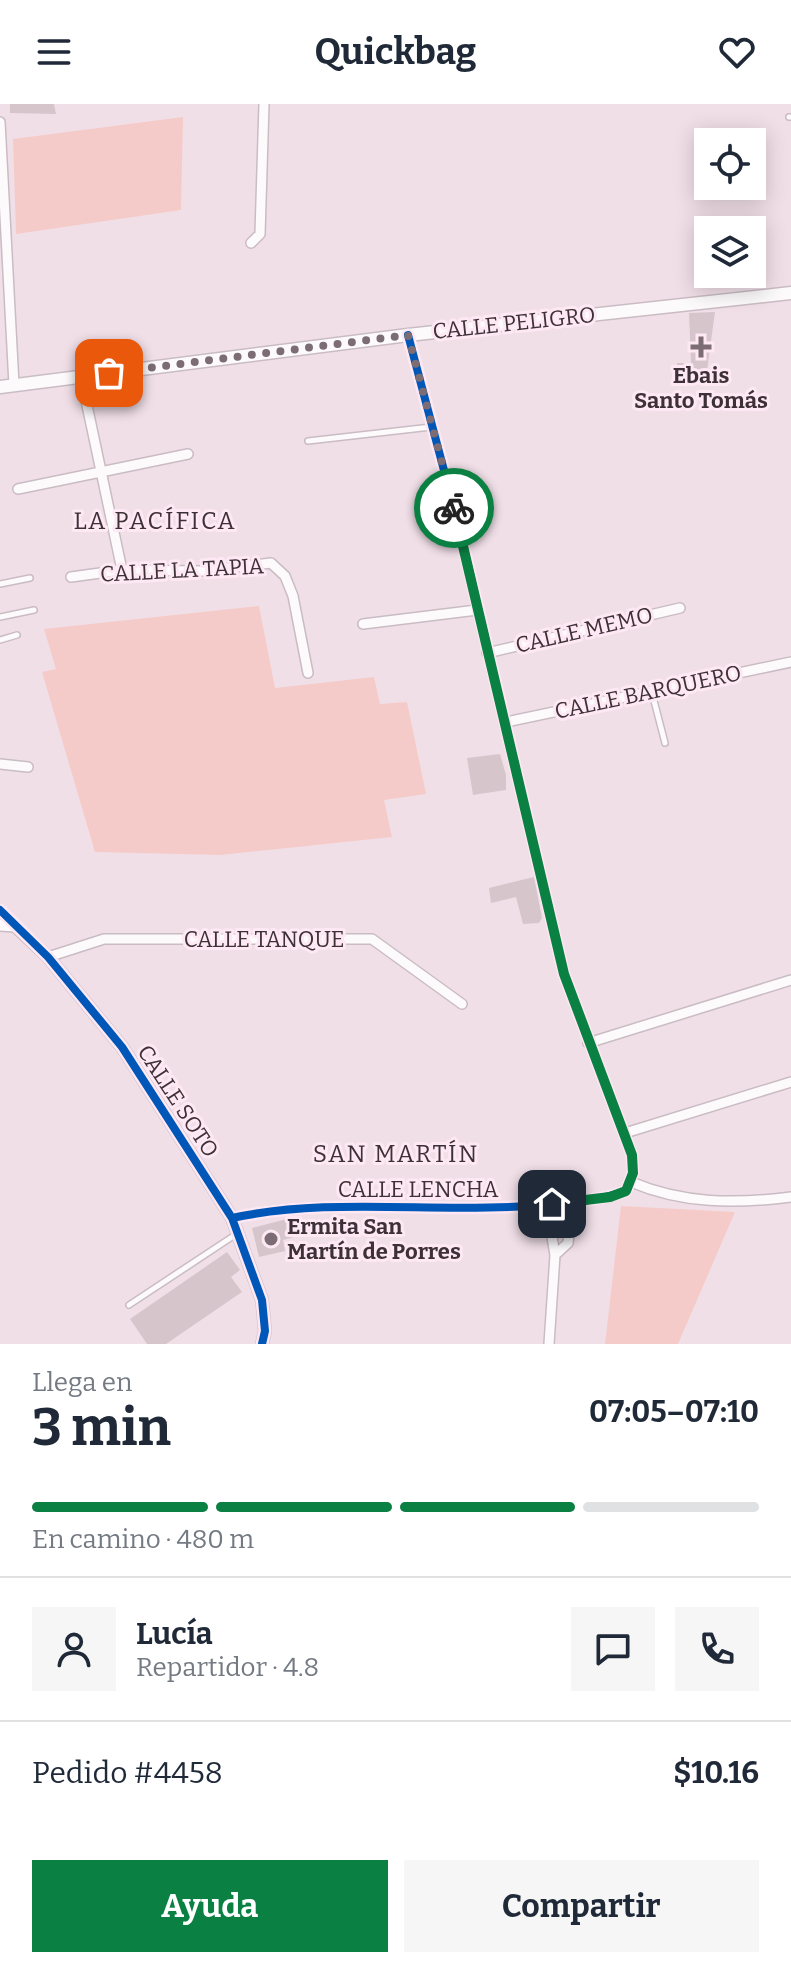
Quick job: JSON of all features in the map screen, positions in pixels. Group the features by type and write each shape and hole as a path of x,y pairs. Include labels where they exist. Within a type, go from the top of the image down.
{"main road":[{"name":"CALLE PELIGRO","path":"0,387 408,335 791,293"}],"street":[{"path":"251,243 260,234 264,104"},
{"path":"1,122 14,385"},
{"path":"408,335 506,722 564,974 625,1133 632,1155 631,1182 658,1193 693,1200 731,1202 791,1197"},
{"path":"81,377 122,570"},
{"path":"18,489 188,454"},
{"name":"CALLE LA TAPIA","path":"71,577 122,570 202,571 271,563 285,576 293,596 308,673"},
{"name":"CALLE MEMO","path":"487,653 680,608"},
{"path":"363,624 477,610"},
{"name":"CALLE BARQUERO","path":"506,722 790,660"},
{"path":"0,764 28,767"},
{"name":"CALLE SOTO","path":"0,910 48,957 122,1047 232,1218 262,1300 265,1331 262,1344"},
{"path":"0,925 15,926"},
{"name":"CALLE TANQUE","path":"48,957 104,939 372,939 462,1004"},
{"path":"588,1043 791,980"},
{"path":"625,1133 791,1082"},
{"name":"CALLE LENCHA","path":"232,1218 272,1209 339,1206 472,1210 552,1204 610,1197 626,1191 631,1182"},
{"path":"555,1255 568,1243 572,1201"},
{"path":"549,1344 555,1255 552,1204"}],"lane":[{"path":"308,441 431,427"},
{"path":"0,584 30,578"},
{"path":"0,617 34,610"},
{"path":"0,640 17,635"},
{"path":"652,692 665,743"},
{"path":"129,1305 239,1233"}],"shaded area":[{"path":"183,117 181,210 16,234 13,139"},
{"path":"259,606 275,688 374,677 380,704 407,702 426,794 384,800 392,837 220,855 95,852 42,672 56,669 44,629"},
{"path":"621,1206 735,1212 678,1344 605,1344"}],"building":[{"path":"10,104 54,104 56,114 10,113"},
{"name":"Ebais Santo Tomás","path":"715,312 706,378 678,379 677,363 691,363 689,313"},
{"path":"500,754 506,775 506,790 473,795 467,758"},
{"path":"534,877 542,918 539,923 523,924 516,897 491,903 489,888"},
{"name":"Ermita San Martín de Porres","path":"322,1219 324,1230 294,1232 294,1237 283,1240 285,1251 259,1257 252,1228 283,1220"},
{"path":"227,1252 240,1270 231,1277 242,1292 166,1344 147,1344 130,1319"}],"cycle path":[{"path":"232,1218 306,1208 493,1208 578,1202 626,1191 633,1173 632,1155 564,974 458,523 408,335"},
{"path":"0,910 48,957 122,1047 232,1218 262,1300 265,1331 262,1344"}],"way so far":[{"path":"109,373 408,335 454,508"}],"place":[{"name":"Ebais Santo Tomás","path":"701,347"},
{"name":"Ermita San Martín de Porres","path":"271,1239"}],"district":[{"name":"LA PACÍFICA","path":"155,521"},
{"name":"SAN MARTÍN","path":"396,1154"}],"route":[{"path":"454,508 564,974 632,1155 633,1173 626,1191 610,1197 552,1204"}]}
